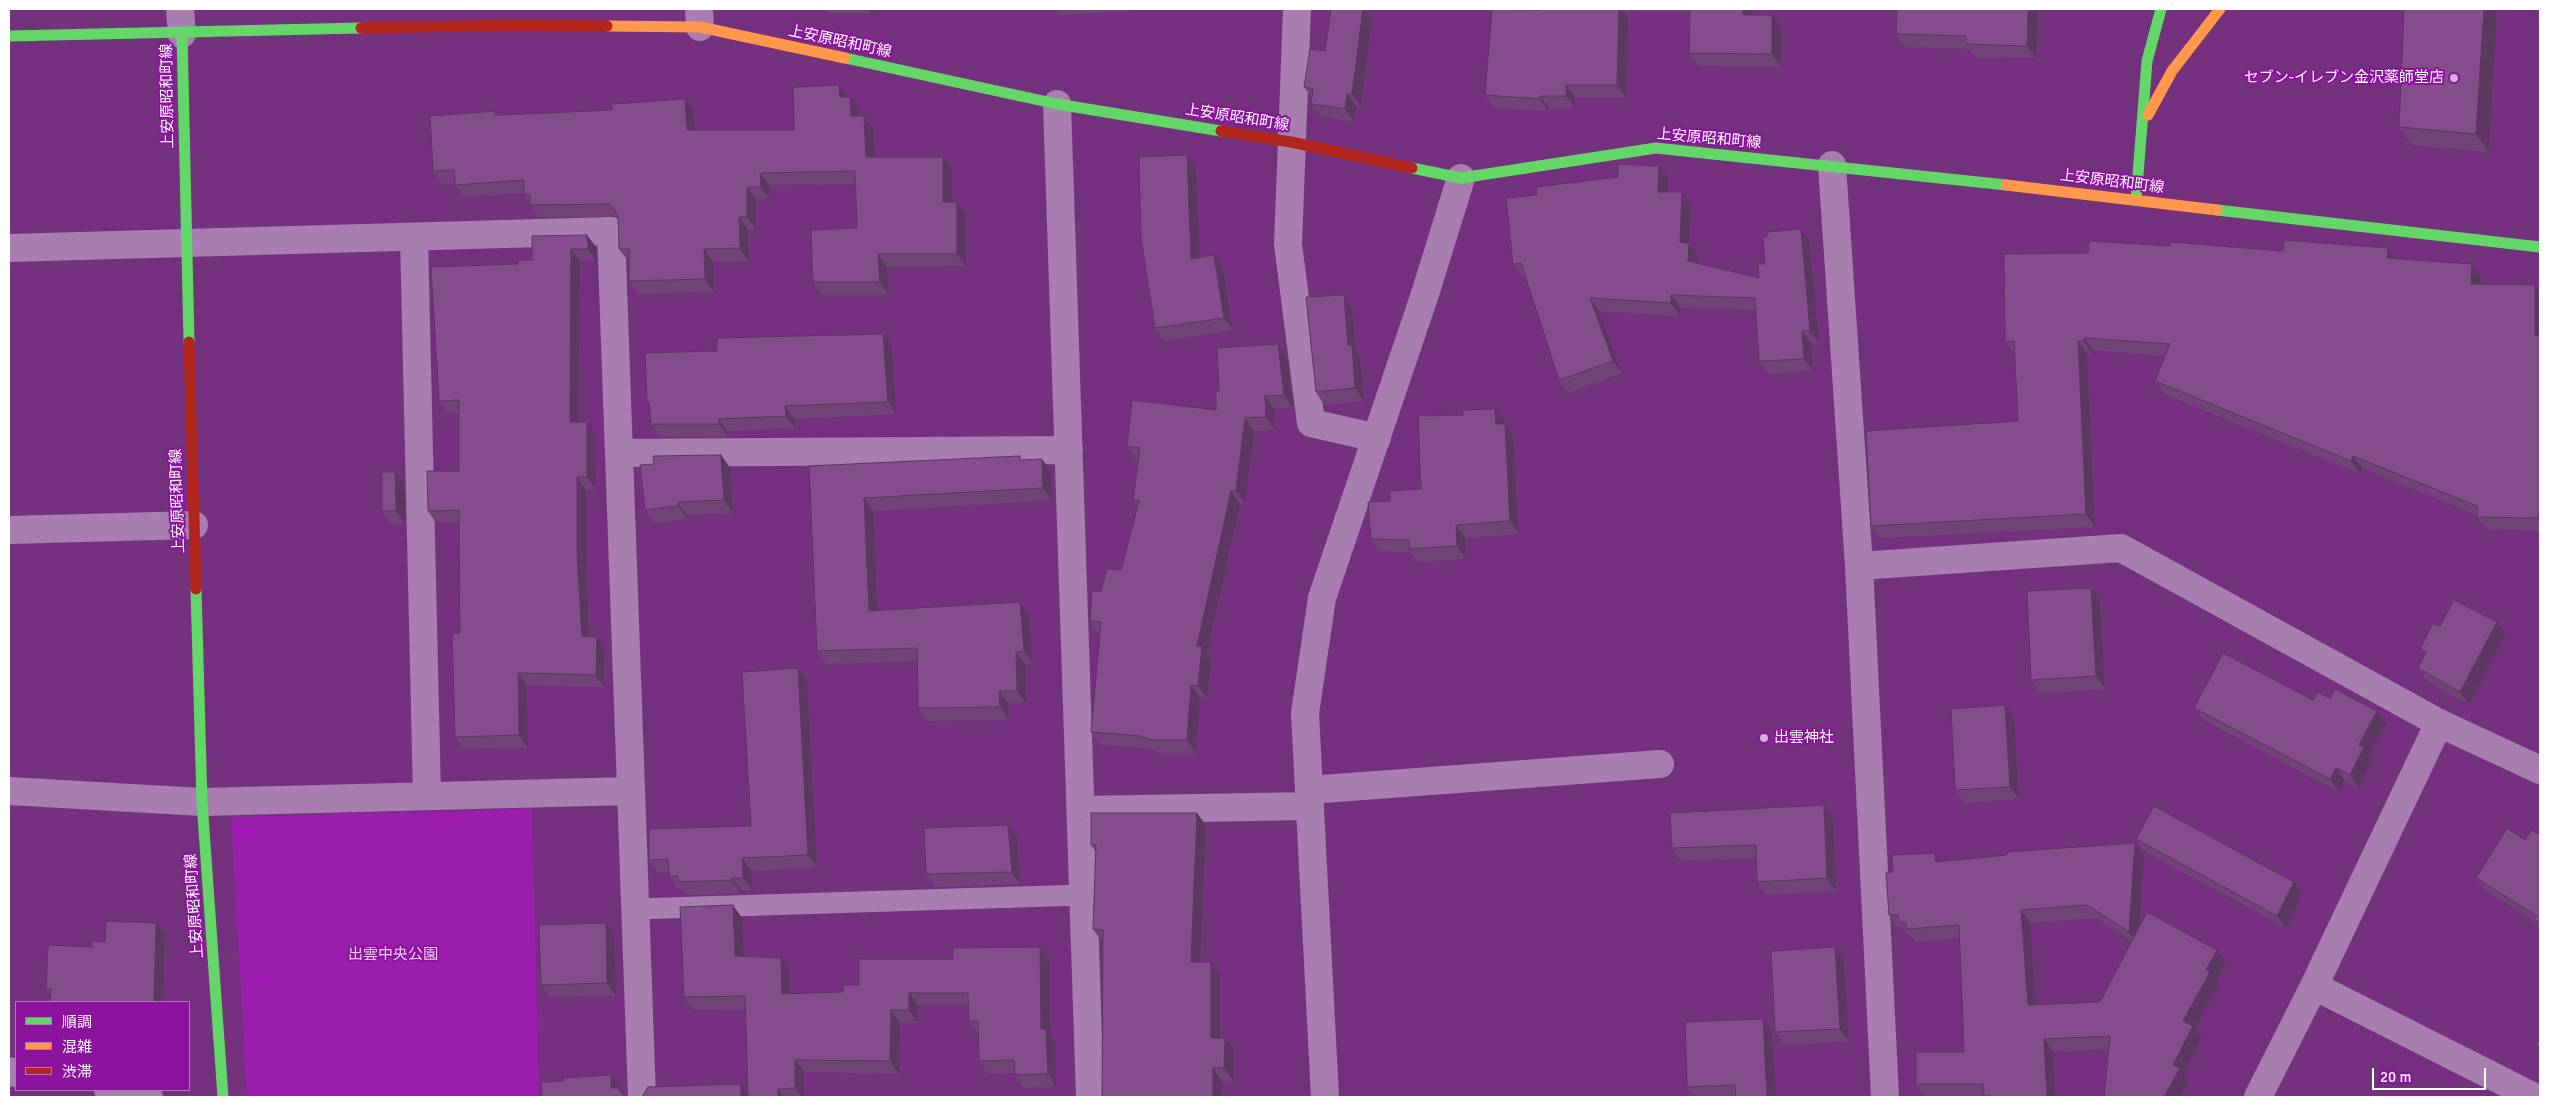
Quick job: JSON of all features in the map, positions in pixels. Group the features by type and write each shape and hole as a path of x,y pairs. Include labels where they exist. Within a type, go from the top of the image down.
{"main road":[{"path":"2136,200 2148,62 2161,9"},
{"path":"2144,120 2172,71 2220,9"},
{"name":"上安原昭和町線","path":"223,1097 202,802 181,21 518,26 700,18 1057,104 1291,142 1460,178 1656,148 1832,165 2540,247"},
{"path":"9,36 181,21"}],"street":[{"path":"1297,9 1288,244 1311,422 1377,438"},
{"path":"1057,104 1090,1097"},
{"path":"1832,165 1859,566 1885,1097"},
{"path":"1324,1097 1306,713 1322,598 1425,294 1460,178"},
{"path":"9,248 611,231 642,1097"},
{"path":"414,237 427,796"},
{"path":"619,453 1069,450"},
{"path":"9,530 194,525"},
{"path":"1859,566 2121,548 2439,723 2540,770"},
{"path":"2258,1097 2314,986 2439,723"},
{"path":"1081,810 1309,798 1660,764"},
{"path":"9,791 202,802 630,791"},
{"path":"2314,986 2534,1097"},
{"path":"114,1091 149,1097"}],"lane":[{"path":"635,909 1083,896"}],"green space":[{"name":"出雲中央公園","path":"532,809 539,1097 247,1097 231,817"}],"building":[{"path":"1331,9 1363,9 1352,94 1347,94 1345,109 1311,104 1313,89 1304,87 1310,49 1325,51"},
{"path":"1492,9 1619,9 1617,85 1566,85 1566,96 1540,96 1540,99 1485,95"},
{"path":"1690,9 1743,9 1743,15 1772,15 1772,54 1689,53"},
{"path":"1897,9 2028,9 2027,46 1966,44 1966,36 1896,34"},
{"name":"セブン-イレブン金沢薬師堂店","path":"2404,9 2484,9 2476,134 2399,127"},
{"path":"839,85 840,97 850,97 851,116 864,116 866,157 943,157 943,202 957,202 957,254 878,254 880,282 813,282 811,230 857,228 855,171 760,173 761,187 747,187 747,217 739,217 740,248 704,249 705,279 629,281 629,249 619,249 618,217 615,210 609,204 530,205 530,194 524,194 524,180 455,185 454,170 433,171 430,116 495,111 495,115 502,115 612,110 612,104 685,99 687,130 794,130 793,87"},
{"path":"1187,155 1191,259 1214,255 1224,318 1155,328 1141,238 1139,157"},
{"path":"1618,164 1659,166 1658,192 1682,192 1680,242 1689,243 1688,261 1759,278 1758,264 1765,264 1763,237 1767,237 1767,232 1801,229 1810,331 1802,331 1804,359 1759,361 1755,298 1671,295 1671,303 1590,298 1613,361 1559,380 1521,263 1513,264 1506,198 1537,195 1536,187 1618,177"},
{"path":"587,235 588,249 571,249 570,422 587,422 587,477 577,477 577,552 582,636 597,637 596,675 518,673 519,735 455,737 452,633 460,633 459,510 428,511 427,471 459,471 459,400 439,401 431,267 518,264 518,260 532,260 532,236"},
{"path":"2284,240 2388,248 2387,258 2472,264 2471,284 2535,285 2535,336 2540,336 2540,514 2538,513 2538,518 2477,517 2477,506 2353,456 2351,461 2155,381 2170,344 2084,338 2084,341 2078,341 2086,514 1871,526 1866,431 2018,421 2014,341 2005,342 2004,254 2088,253 2089,241 2170,246 2171,242 2283,251"},
{"path":"1344,295 1348,345 1352,345 1355,388 1316,392 1306,297"},
{"path":"883,334 888,402 785,406 786,416 719,419 719,424 651,424 649,402 647,402 645,353 717,351 717,338"},
{"path":"1278,344 1284,395 1265,396 1266,417 1245,418 1236,491 1231,491 1197,646 1202,646 1198,686 1191,685 1187,740 1151,740 1141,736 1091,732 1101,622 1090,621 1092,591 1101,591 1107,569 1121,570 1139,501 1133,500 1140,448 1127,446 1132,400 1216,410 1216,391 1219,392 1217,348"},
{"path":"1495,409 1496,424 1505,424 1510,521 1456,525 1457,546 1409,549 1409,540 1371,539 1368,502 1390,501 1390,491 1421,489 1418,416 1463,415 1463,410"},
{"path":"721,455 724,500 678,502 678,506 645,510 640,465 654,464 653,456"},
{"path":"1020,456 1020,460 1042,459 1043,488 864,498 869,611 1020,602 1024,651 1016,652 1017,691 999,691 1000,707 918,708 917,648 817,651 809,466"},
{"path":"382,472 395,472 396,511 382,511"},
{"path":"2091,588 2096,676 2031,680 2027,591"},
{"path":"2454,600 2497,622 2460,692 2418,668 2426,652 2420,649 2433,623 2440,626"},
{"path":"2223,653 2313,700 2318,692 2330,699 2335,689 2377,711 2359,745 2364,747 2350,775 2336,768 2330,779 2194,708"},
{"path":"798,668 808,855 742,858 743,878 678,882 678,876 669,876 668,859 649,860 649,829 751,826 742,672"},
{"path":"2005,705 2010,787 1955,790 1951,709"},
{"path":"1824,805 1827,878 1757,882 1756,845 1672,848 1670,813"},
{"path":"2154,806 2294,882 2277,916 2136,839"},
{"path":"1091,813 1197,813 1191,962 1211,962 1211,1038 1225,1038 1224,1068 1213,1068 1213,1097 1102,1097 1103,930 1093,929 1096,845 1091,845"},
{"path":"1008,825 1012,872 926,874 924,828"},
{"path":"2507,828 2525,840 2532,830 2540,835 2540,923 2534,919 2537,916 2476,878"},
{"path":"2135,843 2129,932 2087,905 2021,910 2028,1005 2100,1002 2147,912 2217,950 2206,970 2210,972 2183,1021 2193,1026 2173,1065 2180,1068 2164,1097 2104,1097 2110,1036 2044,1039 2047,1097 1984,1096 1983,1084 1916,1084 1916,1052 1964,1052 1959,925 1906,929 1906,922 1899,922 1898,915 1889,915 1886,873 1893,872 1892,855 1935,853 1936,862 2007,855 2007,852"},
{"path":"733,905 735,956 781,958 782,994 843,992 843,985 859,985 859,959 953,959 953,948 1040,947 1041,1029 1046,1029 1048,1074 1015,1075 1014,1060 979,1061 978,1021 969,1021 968,993 909,993 909,1010 891,1010 890,1061 795,1060 795,1088 778,1089 778,1097 748,1097 745,996 684,997 680,907"},
{"path":"106,921 156,923 154,1001 50,1001 51,989 46,989 48,945 92,947 92,941 105,942"},
{"path":"606,923 607,983 541,985 539,925"},
{"path":"1835,947 1840,1029 1775,1032 1771,951"},
{"path":"1763,1019 1767,1097 1736,1097 1735,1085 1687,1087 1685,1022"},
{"path":"2540,1038 2540,1048 2536,1045"},
{"path":"611,1075 611,1088 618,1088 625,1097 542,1097 541,1082 563,1081 563,1078"},
{"path":"741,1084 741,1097 642,1097 648,1087"}],"traffic: fast":[{"path":"2136,200 2147,61 2161,9"},
{"path":"9,36 361,28"},
{"path":"182,34 189,342"},
{"path":"845,58 1057,104 1221,131"},
{"path":"1412,168 1461,178 1656,148 2006,185"},
{"path":"2217,210 2540,247"},
{"path":"196,589 202,802 223,1097"}],"traffic: slow":[{"path":"2148,115 2172,71 2220,9"},
{"path":"607,26 700,27 845,58"},
{"path":"2006,185 2217,210"}],"traffic: jam":[{"path":"361,28 518,25 607,26"},
{"path":"1221,131 1291,142 1412,168"},
{"path":"189,342 196,589"}],"place":[{"name":"セブン-イレブン金沢薬師堂店","path":"2454,78"},
{"name":"出雲神社","path":"1764,738"}]}
